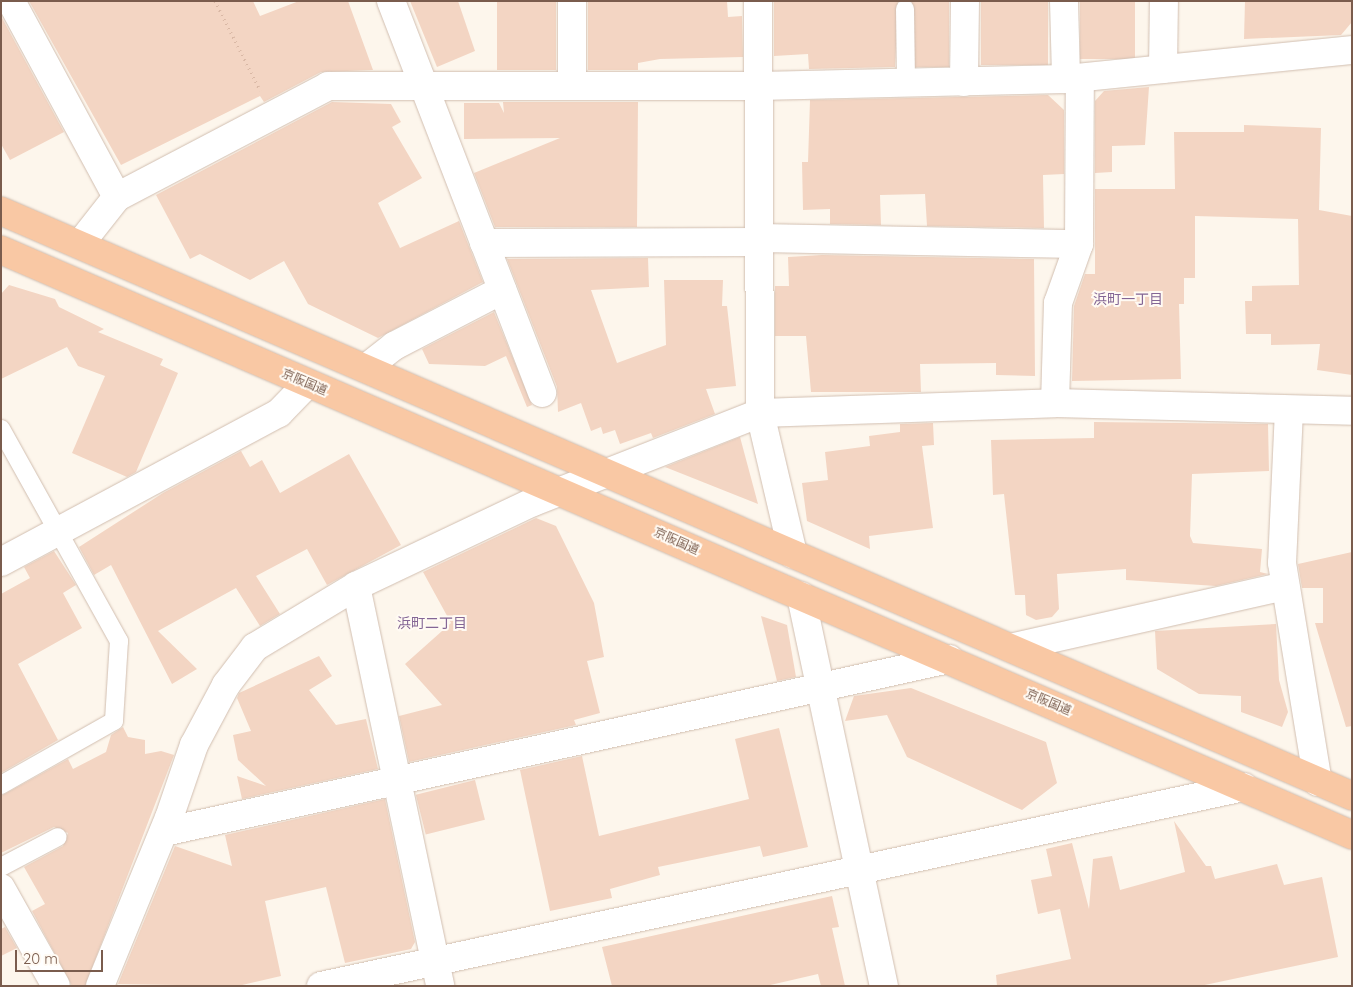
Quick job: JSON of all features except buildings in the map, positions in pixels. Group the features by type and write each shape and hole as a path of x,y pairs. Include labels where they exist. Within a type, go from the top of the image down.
{"highway":[{"path":"1,211 611,472 793,554 1014,647 1352,796"},
{"name":"京阪国道","path":"2,251 307,384 565,491 801,596 1352,835"}],"street":[{"path":"11,1 118,197"},
{"path":"391,1 542,393"},
{"path":"572,1 572,86"},
{"path":"758,1 760,413 793,554"},
{"path":"964,82 965,1"},
{"path":"1055,403 1058,303 1079,244 1073,79 1064,1"},
{"path":"1164,1 1164,70"},
{"path":"80,244 118,197 328,86 423,84 758,86 1073,79 1352,50"},
{"path":"484,243 759,240 1079,244"},
{"path":"366,368 394,346 502,290"},
{"path":"1,562 280,413 307,384"},
{"path":"100,986 164,832 194,745 226,685 255,647 356,586 565,491 760,413 1055,403 1352,411"},
{"path":"1289,410 1285,586 1318,782"},
{"path":"356,586 438,974"},
{"path":"1014,647 1285,586"},
{"path":"801,596 884,986"},
{"path":"164,832 949,659"},
{"path":"321,986 438,974 859,870 1244,787"},
{"path":"1,888 56,986"}],"lane":[{"path":"905,9 906,83"},
{"path":"1,428 119,641 114,721 1,785"},
{"path":"1,867 58,837"}],"path":[{"path":"215,1 273,115"}],"district":[{"name":"浜町一丁目","path":"1128,299"},
{"name":"浜町二丁目","path":"432,623"}]}
